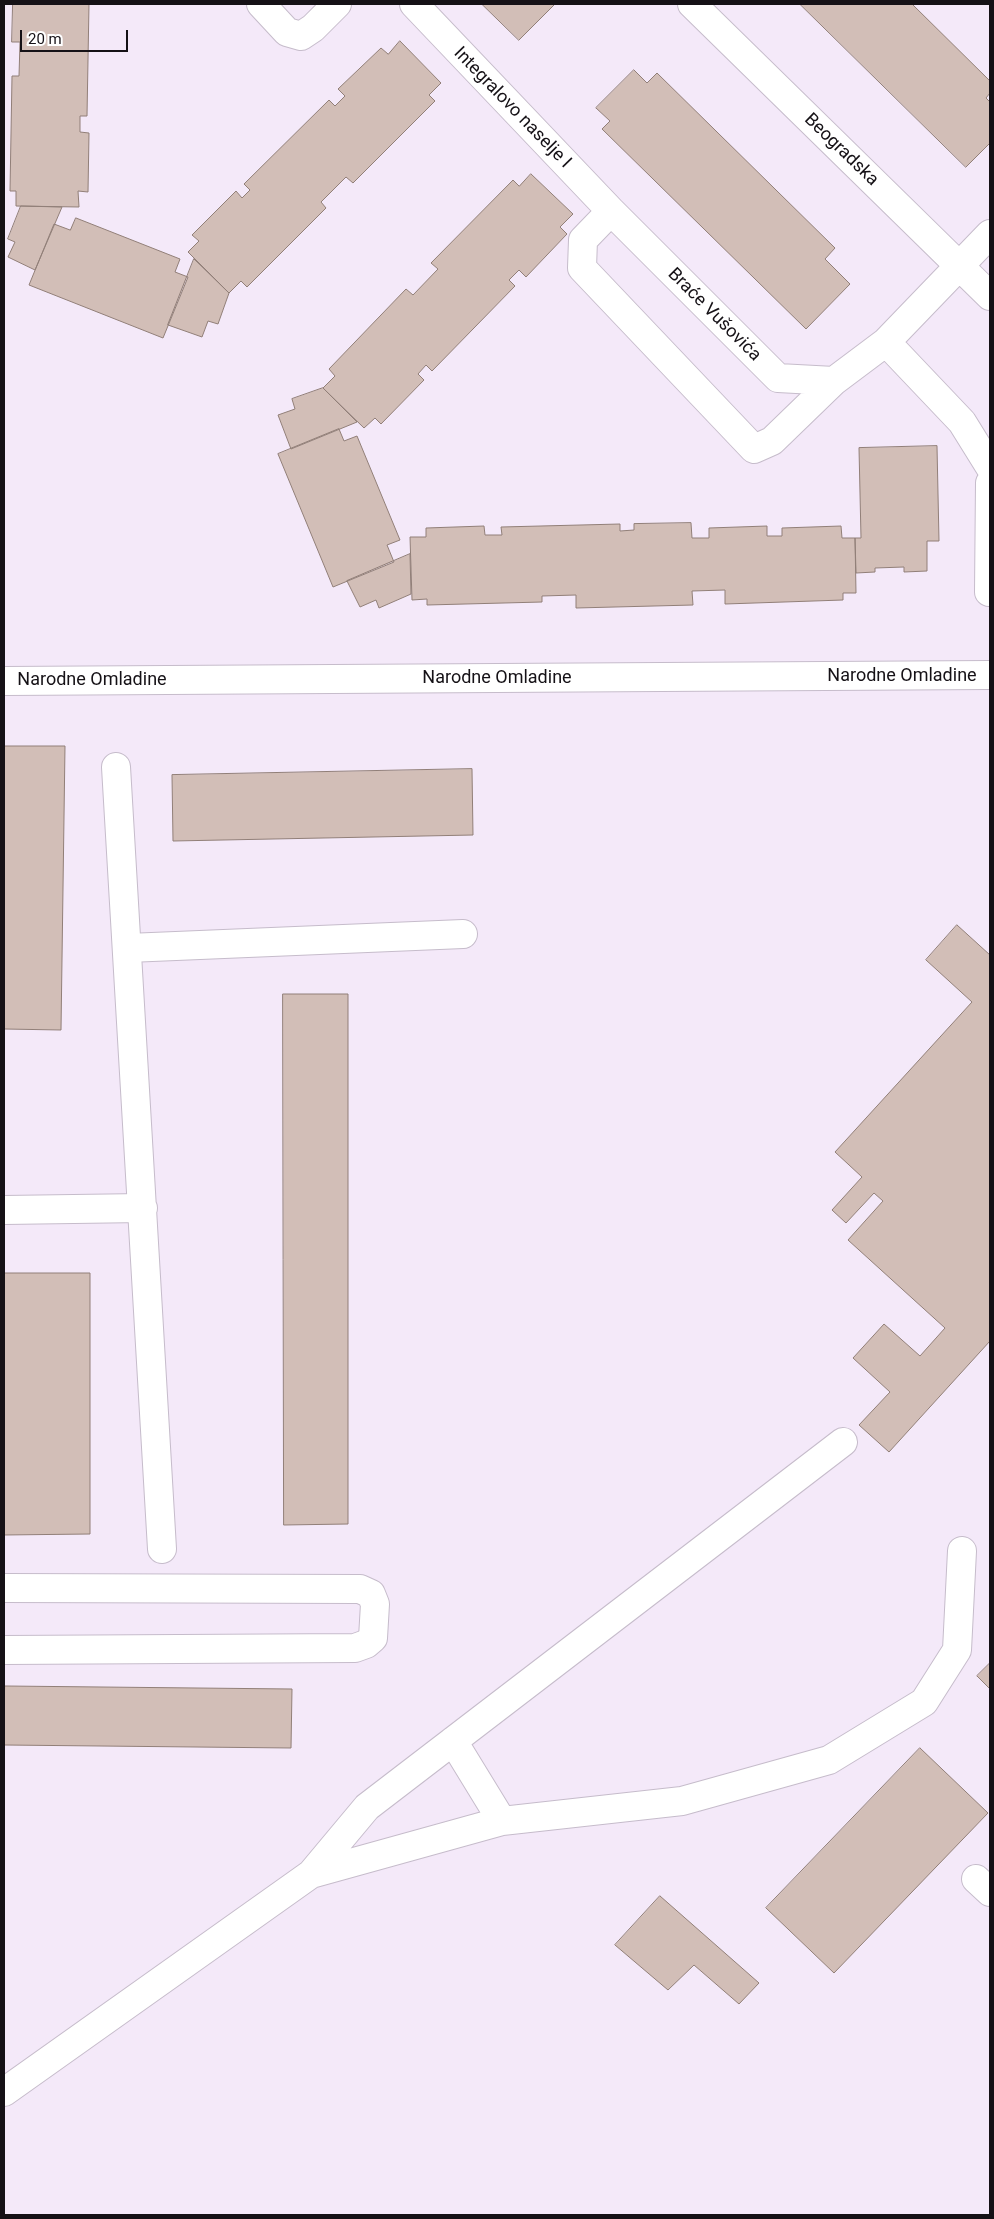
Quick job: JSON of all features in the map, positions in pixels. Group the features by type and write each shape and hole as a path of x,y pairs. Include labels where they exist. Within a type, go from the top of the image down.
{"street":[{"path":"261,4 287,32 301,36 313,28 338,4"},
{"name":"Integralovo naselje I","path":"414,4 611,211"},
{"name":"Beogradska","path":"692,4 990,296"},
{"path":"611,211 583,240 582,268 754,449 772,441 834,381 886,342 990,234"},
{"name":"Braće Vušovića","path":"611,211 778,378 834,381"},
{"path":"886,342 962,422 990,467"},
{"path":"989,592 990,483"},
{"name":"Narodne Omladine","path":"4,681 990,675"},
{"path":"116,767 162,1549"},
{"path":"128,948 463,934"},
{"path":"4,1210 143,1208"},
{"path":"4,2092 311,1874 367,1807 843,1442"},
{"path":"311,1874 502,1821 682,1801 829,1760 924,1702 957,1650 962,1551"},
{"path":"4,1588 360,1589 371,1594 375,1604 373,1638 366,1644 355,1648 4,1650"},
{"path":"453,1741 502,1821"}],"building":[{"path":"13,4 89,4 87,116 80,116 80,132 89,133 88,192 78,191 79,207 16,206 16,191 10,191 12,76 19,76 20,42 12,42"},
{"path":"482,4 555,4 519,40"},
{"path":"800,4 912,4 990,81 990,93 986,98 990,102 990,143 966,167"},
{"path":"400,41 441,83 429,95 435,101 353,183 346,177 321,202 326,208 247,287 241,281 229,293 188,252 199,241 192,235 236,191 242,198 250,190 244,184 329,100 335,106 345,96 338,89 381,48 388,54"},
{"path":"634,70 647,83 657,73 835,248 825,259 850,284 806,329 602,129 610,121 596,108"},
{"path":"531,174 573,214 560,227 567,234 526,277 519,270 509,280 515,286 432,371 426,365 418,374 424,380 381,424 375,418 364,428 323,388 335,376 329,369 406,289 413,295 438,269 431,263 513,180 519,186"},
{"path":"21,206 62,207 35,270 8,257 15,242 8,239"},
{"path":"76,218 180,259 175,272 188,277 163,338 29,285 54,224 70,230"},
{"path":"194,259 229,293 218,324 208,321 202,337 168,325"},
{"path":"323,388 357,422 291,449 278,415 295,409 292,399"},
{"path":"339,429 344,441 357,436 400,540 387,545 394,562 333,587 278,454"},
{"path":"937,446 939,541 927,541 927,571 904,572 904,567 875,568 875,572 856,573 855,538 861,538 859,448"},
{"path":"691,523 692,538 709,538 709,528 767,526 767,536 782,536 782,528 841,526 842,538 855,538 856,593 843,593 843,600 725,604 725,590 692,591 693,605 576,608 576,595 542,596 542,602 427,605 427,599 412,600 410,537 426,537 426,528 484,526 485,535 502,535 501,527 620,524 620,531 634,530 634,524"},
{"path":"410,554 411,594 379,608 376,600 360,607 347,581"},
{"path":"4,746 65,746 61,1030 4,1029"},
{"path":"472,769 473,835 173,841 172,775"},
{"path":"957,925 990,955 990,1341 889,1452 859,1425 890,1392 853,1358 884,1324 920,1356 945,1328 848,1240 883,1201 874,1193 846,1223 832,1210 862,1177 835,1152 972,1002 926,960"},
{"path":"283,994 348,994 348,1524 284,1525"},
{"path":"4,1273 90,1273 90,1534 4,1535"},
{"path":"990,1663 990,1689 977,1676"},
{"path":"5,1686 292,1689 291,1748 4,1745"},
{"path":"920,1748 988,1813 834,1973 766,1908"},
{"path":"660,1896 759,1983 739,2004 694,1965 668,1990 615,1945"}]}
